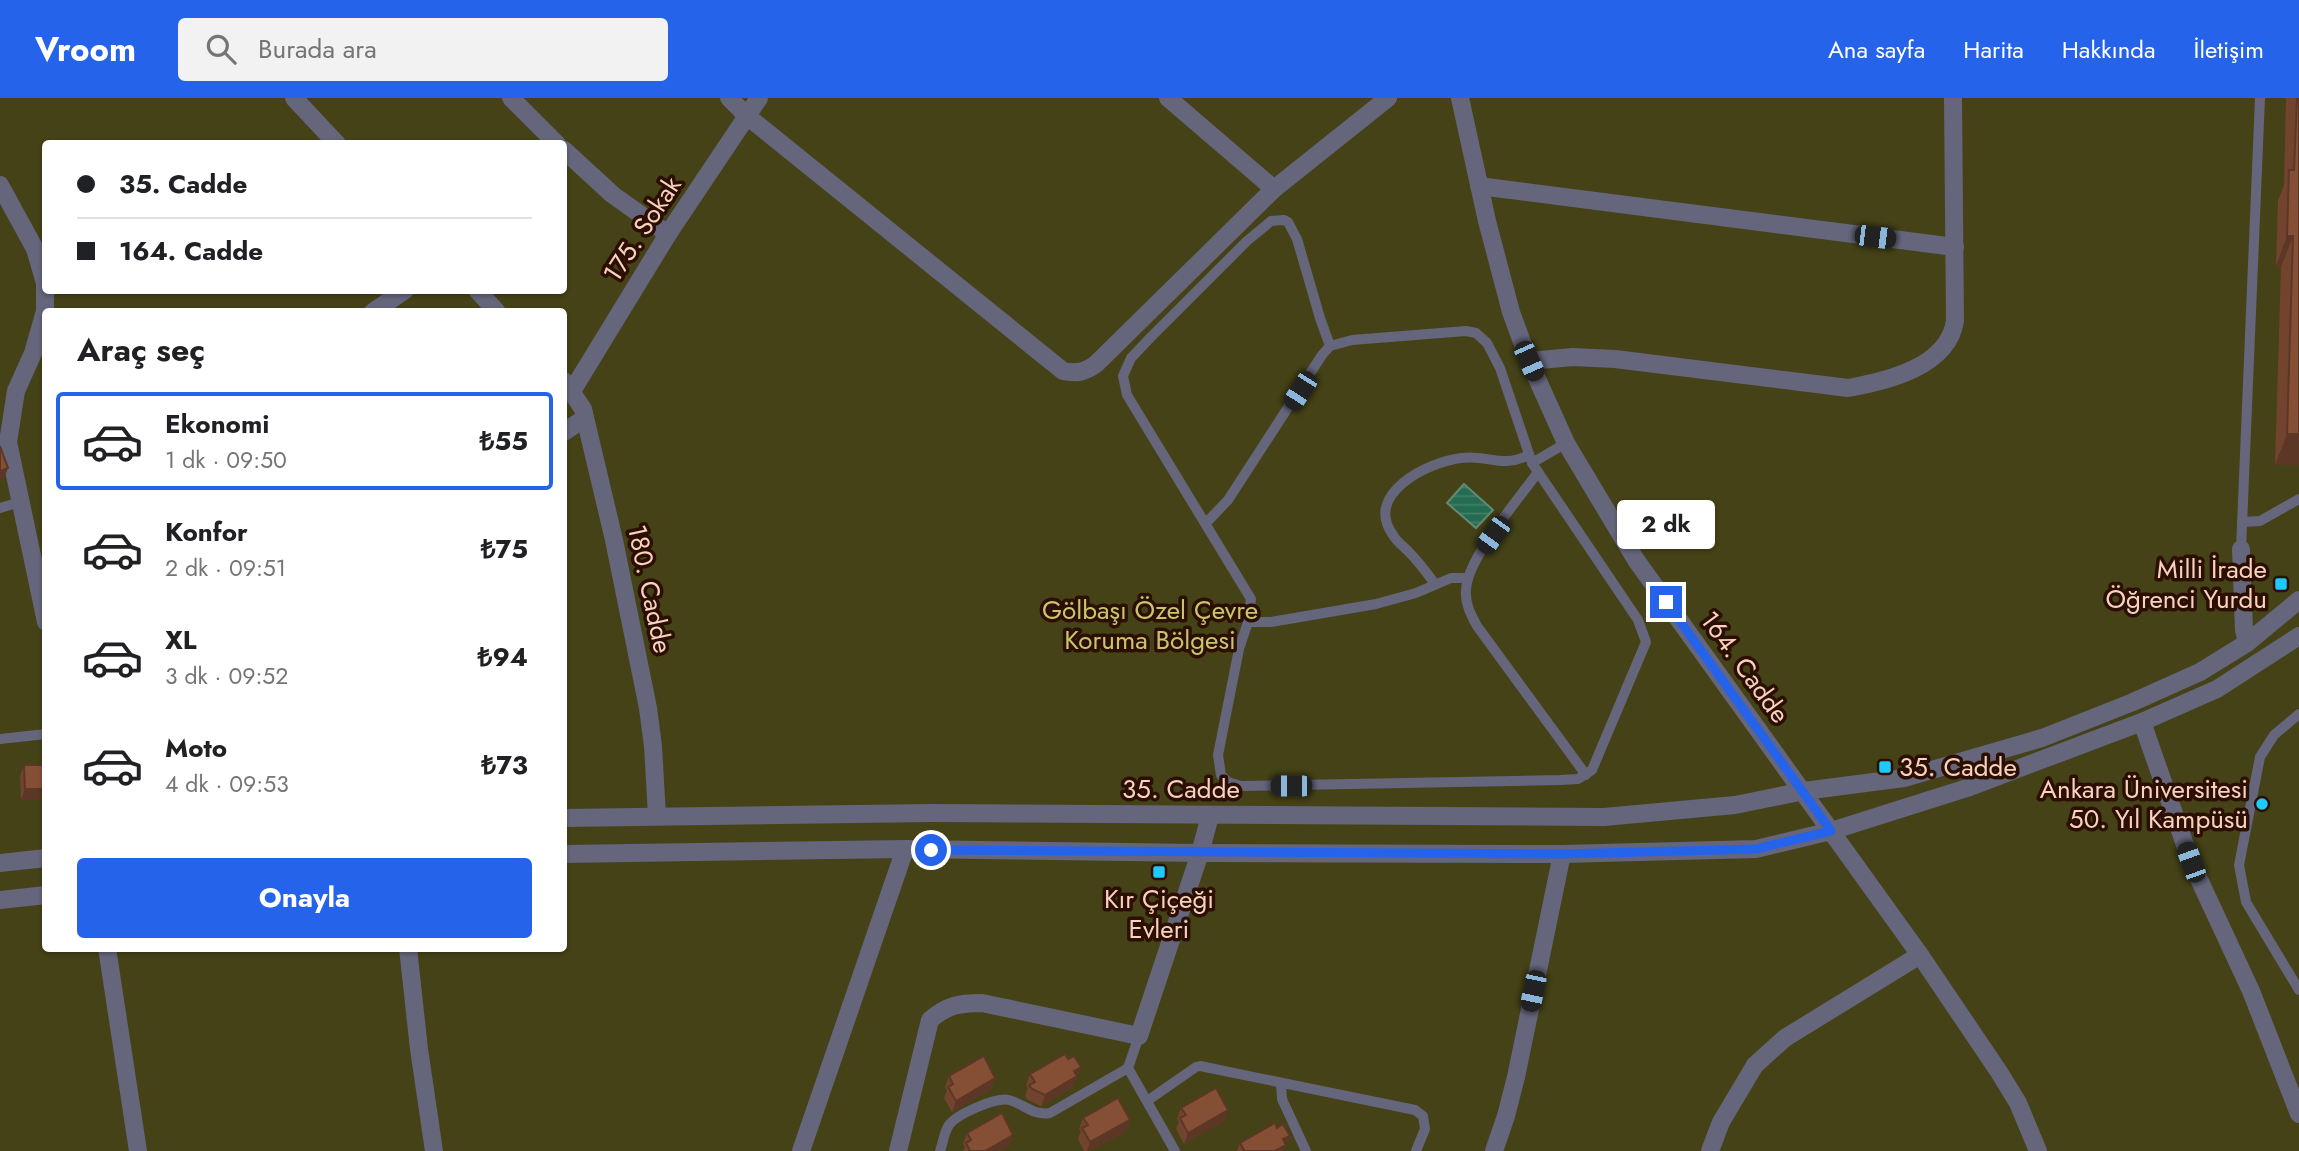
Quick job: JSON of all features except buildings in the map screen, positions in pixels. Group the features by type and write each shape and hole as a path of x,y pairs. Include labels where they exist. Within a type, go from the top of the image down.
{"street":[{"path":"294,98 334,140"},
{"path":"511,98 553,140"},
{"path":"729,98 747,116 1063,371 1073,373 1096,364 1274,189 1388,98"},
{"name":"175. Sokak","path":"568,386 759,98"},
{"path":"1168,98 1274,189"},
{"name":"164. Cadde","path":"1460,98 1511,312 1529,361 1566,443 1636,560 1804,791 2006,1082 2018,1102 2038,1151"},
{"path":"1529,361 1573,357 1615,359 1848,388 1883,382 1917,367 1940,350 1952,336 1955,321 1953,98"},
{"path":"567,153 613,195 668,234"},
{"path":"0,185 35,249 42,273"},
{"path":"1479,186 1955,247"},
{"path":"379,308 399,294"},
{"path":"481,294 493,308"},
{"path":"42,322 33,353 16,391 8,442 42,604"},
{"name":"180. Cadde","path":"568,386 585,418 614,540 648,708 657,816"},
{"path":"567,430 585,418"},
{"path":"2241,548 2244,630 2247,643"},
{"name":"35. Cadde","path":"567,817 932,813 1604,817 1735,805 1804,791 1904,778 2042,738 2200,672 2247,643 2299,600"},
{"path":"567,854 905,849 1562,854 1756,849 1831,831 1967,788 2142,722 2217,689 2299,636"},
{"path":"2142,722 2195,872 2251,991 2299,1114"},
{"path":"898,1151 930,1020 941,1010 964,1003 982,1003 1139,1037 1210,816"},
{"path":"802,1151 905,849"},
{"path":"1494,1151 1511,1099 1562,854"},
{"path":"0,863 42,858"},
{"path":"0,900 42,895"},
{"path":"108,952 138,1151"},
{"path":"408,952 434,1151"},
{"path":"1710,1151 1721,1122 1755,1065 1786,1038 1920,955"}],"lane":[{"path":"2241,548 2260,98"},
{"path":"1206,523 1228,499 1322,355 1331,346 1359,340 1466,331 1476,333 1487,343 1500,368 1533,463 1642,627 1646,642 1597,761 1586,775 1578,779 1560,780 1341,786 1235,785 1221,775 1219,755 1251,599 1127,395 1123,376 1131,358 1247,241 1265,225 1277,220 1287,222 1297,239 1323,329 1331,346"},
{"path":"1566,443 1533,463 1471,565 1466,600 1477,626 1586,775"},
{"path":"1435,584 1392,535 1385,512 1392,491 1429,468 1448,460 1473,457 1533,463"},
{"path":"2242,522 2260,521 2299,499"},
{"path":"0,508 20,502"},
{"path":"1248,622 1262,624 1376,604 1416,593 1451,578 1468,578"},
{"path":"2299,714 2274,735 2260,757 2239,865 2246,902 2299,990"},
{"path":"0,740 42,735"},
{"path":"940,1151 947,1129 953,1121 984,1105 1003,1099 1039,1114 1050,1114 1128,1068 1139,1037"},
{"path":"1147,1101 1196,1067 1420,1112 1424,1129 1416,1151"},
{"path":"1128,1068 1175,1151"},
{"path":"1281,1083 1282,1098 1306,1151"}],"green space":[{"name":"Gölbaşı Özel Çevre Koruma Bölgesi","path":"0,98 2299,98 2299,1151 0,1151"}],"shaded area":[{"path":"1464,484 1493,510 1476,528 1447,503"}],"place":[{"name":"Milli İrade Öğrenci Yurdu","path":"2281,584"},
{"name":"35. Cadde","path":"1885,767"},
{"name":"Ankara Üniversitesi 50. Yıl Kampüsü","path":"2262,804"},
{"name":"Kır Çiçeği Evleri","path":"1159,872"}],"route":[{"path":"931,850 1562,854 1756,849 1831,831 1666,602"}]}
